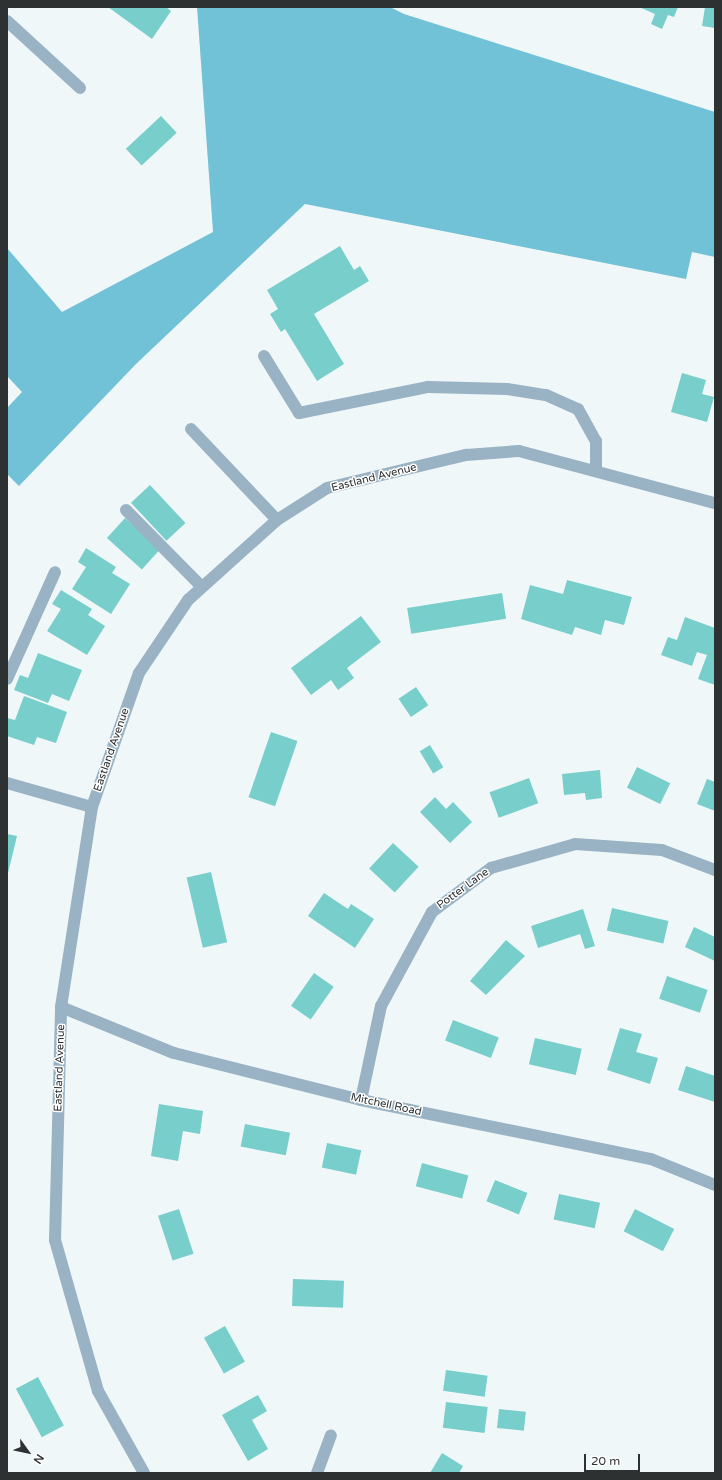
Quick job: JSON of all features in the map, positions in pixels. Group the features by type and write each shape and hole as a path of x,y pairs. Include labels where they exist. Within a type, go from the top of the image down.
{"street":[{"path":"7,21 80,88"},
{"path":"264,356 300,413 428,387 507,389 546,395 578,409 596,441 596,469"},
{"path":"191,428 277,520"},
{"name":"Eastland Avenue","path":"144,1473 98,1391 55,1240 61,1007 92,807 139,673 188,600 277,520 327,488 466,455 519,451 596,469 715,503"},
{"path":"126,510 202,587"},
{"path":"7,679 55,572"},
{"path":"7,783 92,807"},
{"name":"Potter Lane","path":"361,1100 380,1006 432,912 491,868 575,844 662,850 715,870"},
{"name":"Mitchell Road","path":"61,1007 174,1053 361,1100 651,1159 715,1185"},
{"path":"318,1473 331,1435"}],"shaded area":[{"path":"197,7 390,7 404,14 715,112 715,257 692,252 686,279 305,204 136,364 19,486 7,474 7,408 22,392 7,376 7,248 62,312 213,232"}],"building":[{"path":"108,7 166,7 171,11 152,39"},
{"path":"639,7 678,7 674,17 668,15 662,29 651,24 655,14"},
{"path":"705,7 715,7 715,28 702,26"},
{"path":"161,116 177,133 142,166 126,149"},
{"path":"340,246 354,270 360,266 369,281 314,314 344,364 317,381 285,329 281,332 270,314 278,309 267,290"},
{"path":"682,373 706,380 702,394 714,397 707,422 671,412"},
{"path":"150,485 185,523 166,541 131,503"},
{"path":"125,518 160,549 142,570 107,538"},
{"path":"86,548 116,567 112,573 130,584 111,614 72,589 86,567 78,562"},
{"path":"567,580 632,597 624,625 605,620 601,635 575,627 572,635 521,619 530,585 563,594"},
{"path":"61,590 92,609 88,615 105,626 87,655 47,631 61,609 52,604"},
{"path":"502,593 506,619 411,634 407,608"},
{"path":"361,616 381,642 347,668 354,678 338,690 331,680 311,695 291,668"},
{"path":"685,617 715,628 715,685 698,679 707,655 697,652 692,666 661,655 668,637 677,640"},
{"path":"38,653 82,670 69,701 52,694 48,703 14,690 20,675 28,678"},
{"path":"416,687 428,705 411,717 399,699"},
{"path":"24,696 67,712 56,743 37,737 34,745 7,736 7,718 15,720"},
{"path":"271,732 297,741 275,806 249,797"},
{"path":"430,745 443,767 433,773 420,751"},
{"path":"637,767 670,783 660,804 627,788"},
{"path":"600,770 602,798 586,800 585,793 564,795 562,774"},
{"path":"529,778 538,803 499,818 490,792"},
{"path":"707,779 715,782 715,811 697,804"},
{"path":"435,797 446,809 453,802 472,822 450,843 420,812"},
{"path":"7,834 17,836 8,873 7,873"},
{"path":"393,843 419,867 395,892 369,869"},
{"path":"211,872 227,942 203,948 187,878"},
{"path":"324,893 348,909 351,904 374,919 355,948 308,916"},
{"path":"612,908 669,921 663,943 607,930"},
{"path":"583,909 595,946 585,949 580,934 538,948 531,926"},
{"path":"694,927 715,937 715,961 685,947"},
{"path":"506,940 525,956 486,995 470,981"},
{"path":"314,973 334,987 311,1020 291,1006"},
{"path":"667,976 708,990 700,1013 659,999"},
{"path":"453,1020 499,1038 491,1058 445,1041"},
{"path":"620,1028 642,1034 636,1052 658,1058 650,1084 607,1070"},
{"path":"535,1038 582,1049 576,1075 529,1064"},
{"path":"686,1066 715,1076 715,1102 678,1090"},
{"path":"159,1104 203,1111 200,1134 183,1131 178,1161 151,1156"},
{"path":"245,1124 290,1133 286,1155 241,1147"},
{"path":"327,1143 361,1150 356,1175 322,1167"},
{"path":"422,1163 468,1175 462,1199 416,1186"},
{"path":"495,1180 527,1193 519,1214 486,1201"},
{"path":"559,1194 600,1203 595,1228 554,1219"},
{"path":"179,1209 194,1254 173,1260 158,1216"},
{"path":"635,1209 674,1229 663,1251 624,1231"},
{"path":"293,1279 344,1281 343,1308 292,1306"},
{"path":"225,1326 245,1362 224,1373 204,1338"},
{"path":"446,1370 488,1376 485,1397 443,1391"},
{"path":"38,1377 64,1426 42,1437 16,1389"},
{"path":"258,1395 267,1411 252,1420 268,1449 248,1461 222,1415"},
{"path":"446,1402 488,1407 485,1433 443,1428"},
{"path":"499,1409 526,1412 524,1431 497,1428"},
{"path":"442,1453 463,1466 459,1473 430,1473"}]}
